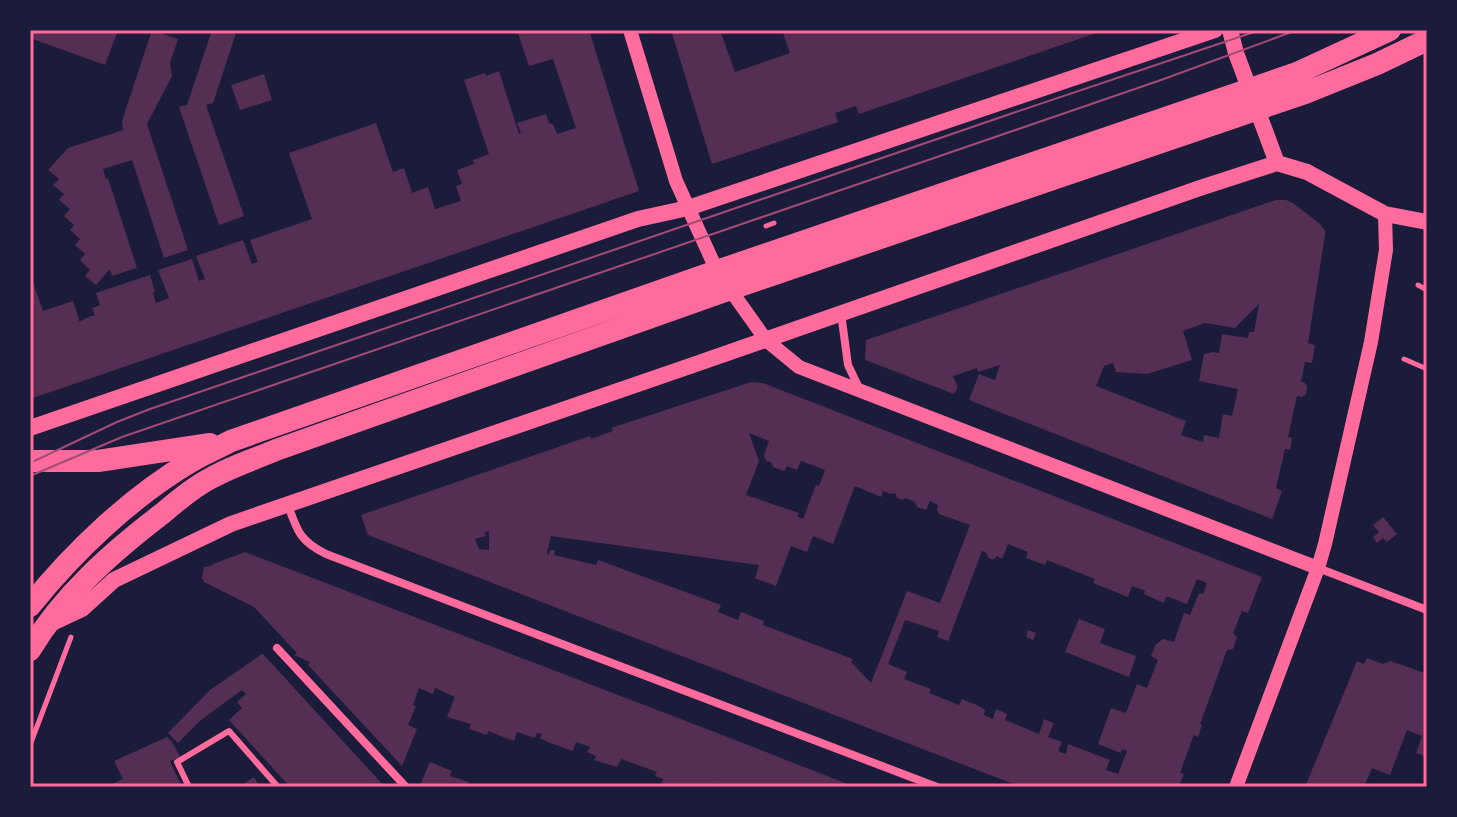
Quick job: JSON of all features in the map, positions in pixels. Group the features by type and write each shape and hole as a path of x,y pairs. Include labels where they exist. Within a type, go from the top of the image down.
{"highway":[{"path":"30,650 37,629 95,570 129,539 211,478 276,450 1253,99 1297,73 1390,30"},
{"path":"30,606 48,582 122,512 192,461 231,441 717,271 1253,99 1377,64 1427,40"},
{"path":"30,461 98,461 231,441"}],"main road":[{"path":"30,428 638,219 688,208 1215,30"},
{"path":"1230,30 1277,163"},
{"path":"37,629 82,609 114,580 231,524 1277,163 1307,172 1385,214 1427,222"}],"street":[{"path":"630,30 676,181 717,271 766,340 799,367 1427,610"},
{"path":"1236,787 1318,568 1371,342 1386,250 1385,214"},
{"path":"841,312 848,365 859,389"},
{"path":"288,503 297,533 326,554 937,787"},
{"path":"277,648 406,787"}],"lane":[{"path":"189,787 177,762 229,731 278,787"}],"path":[{"path":"766,226 774,223"},
{"path":"1418,285 1427,290"},
{"path":"1404,359 1427,369"},
{"path":"31,742 82,609"}],"building":[{"path":"30,30 118,30 105,65 30,38"},
{"path":"152,30 178,39 170,63 172,76 147,124 188,250 164,258 132,160 103,169 137,268 112,276 110,269 96,285 85,276 90,270 80,260 85,254 75,245 80,239 70,230 74,225 64,216 70,209 59,200 64,194 53,185 59,179 48,170 68,148 123,130 122,121"},
{"path":"212,30 237,30 213,103 206,105 244,216 219,225 179,107 187,105"},
{"path":"517,30 589,30 639,191 30,399 30,274 43,311 73,301 78,322 95,316 92,308 100,305 96,293 150,275 156,303 169,298 158,270 192,259 199,281 205,279 196,256 243,240 252,264 258,262 250,240 312,219 289,153 376,123 393,172 404,168 412,193 428,187 435,209 461,201 456,186 462,184 457,170 489,154 464,80 485,73 486,76 499,71 519,134 517,123 546,114 557,134 576,128 553,59 529,66"},
{"path":"671,30 720,30 735,72 790,53 782,30 1105,30 859,114 856,106 835,113 838,122 712,164"},
{"path":"264,74 272,100 240,110 231,85"},
{"path":"1276,200 1293,203 1325,231 1308,343 1315,345 1312,363 1305,362 1301,382 1307,386 1306,394 1297,396 1288,437 1292,438 1290,450 1285,449 1276,488 1282,491 1272,519 969,400 979,374 995,380 1000,365 953,376 958,387 954,394 865,360 866,340","holes":["1259,304 1254,332 1249,332 1248,338 1222,334 1219,353 1204,354 1199,381 1238,389 1232,416 1223,414 1219,438 1204,435 1203,442 1181,435 1186,421 1096,386 1104,366 1113,363 1116,372 1147,374 1192,360 1183,331 1205,323 1235,328"]},
{"path":"751,382 763,383 1262,577 1248,613 1242,611 1233,633 1237,637 1233,649 1227,650 1198,737 1193,737 1180,773 1184,774 1179,786 1087,787 1075,783 1070,787 1060,784 1059,787 1021,787 368,535 361,515","holes":["749,433 769,441 764,455 773,467 784,471 787,466 797,470 801,461 825,470 803,519 797,516 799,513 746,495 759,461","855,486 881,497 883,491 895,493 897,498 915,502 917,507 926,510 930,501 938,505 939,514 970,525 940,603 907,591 871,683 851,662 853,659 763,625 764,621 741,612 738,620 718,612 721,605 598,560 596,565 554,555 555,550 550,550 549,555 547,553 551,536 759,565 755,578 776,586 791,546 807,552 813,536 833,544","489,531 489,550 479,549 475,539 486,536 485,532","1008,544 1028,552 1026,558 1045,565 1047,560 1095,579 1093,583 1128,597 1132,586 1164,603 1169,597 1187,604 1197,579 1207,583 1190,615 1184,613 1174,642 1163,639 1156,644 1151,656 1158,660 1147,688 1137,684 1126,713 1111,708 1098,744 1121,753 1122,749 1127,751 1118,774 1106,770 1110,760 1068,744 1066,754 1058,751 1062,742 1048,737 1054,723 1044,719 1039,734 1005,720 1007,714 996,709 993,719 984,715 985,710 979,706 962,699 959,705 929,693 931,689 904,679 907,672 888,664 905,620 939,631 937,637 948,641 982,551 990,559 997,556 1002,559"]},
{"path":"1383,517 1397,534 1387,542 1383,538 1377,543 1373,537 1379,532 1373,525"},
{"path":"245,552 855,787 727,787 717,783 715,787 660,787 663,779 655,776 657,772 621,759 617,767 594,760 596,756 587,752 590,747 576,742 573,751 540,738 542,734 537,733 535,738 517,732 514,741 488,731 487,735 469,729 471,724 447,717 455,697 435,688 433,694 419,688 408,725 417,729 402,766 308,665 310,662 294,655 297,653 254,607 204,582 204,567"},
{"path":"1079,619 1105,629 1100,643 1136,656 1129,677 1065,652"},
{"path":"1028,630 1036,633 1033,640 1026,637"},
{"path":"263,654 385,787 290,787 229,720 242,708 237,702 246,694 242,690 201,720 178,743 168,733 210,690"},
{"path":"1367,658 1383,664 1391,661 1427,674 1427,757 1416,753 1422,736 1407,730 1390,775 1372,768 1364,787 1305,787 1357,661 1364,664"},
{"path":"167,737 180,757 170,761 182,787 113,787 112,784 123,779 114,761"},
{"path":"430,762 452,771 450,776 469,782 468,787 422,787 420,785"},
{"path":"254,777 260,787 239,787"}],"tram line":[{"path":"30,463 150,409 1260,30"},
{"path":"30,476 122,437 1161,80 1297,30"}]}
